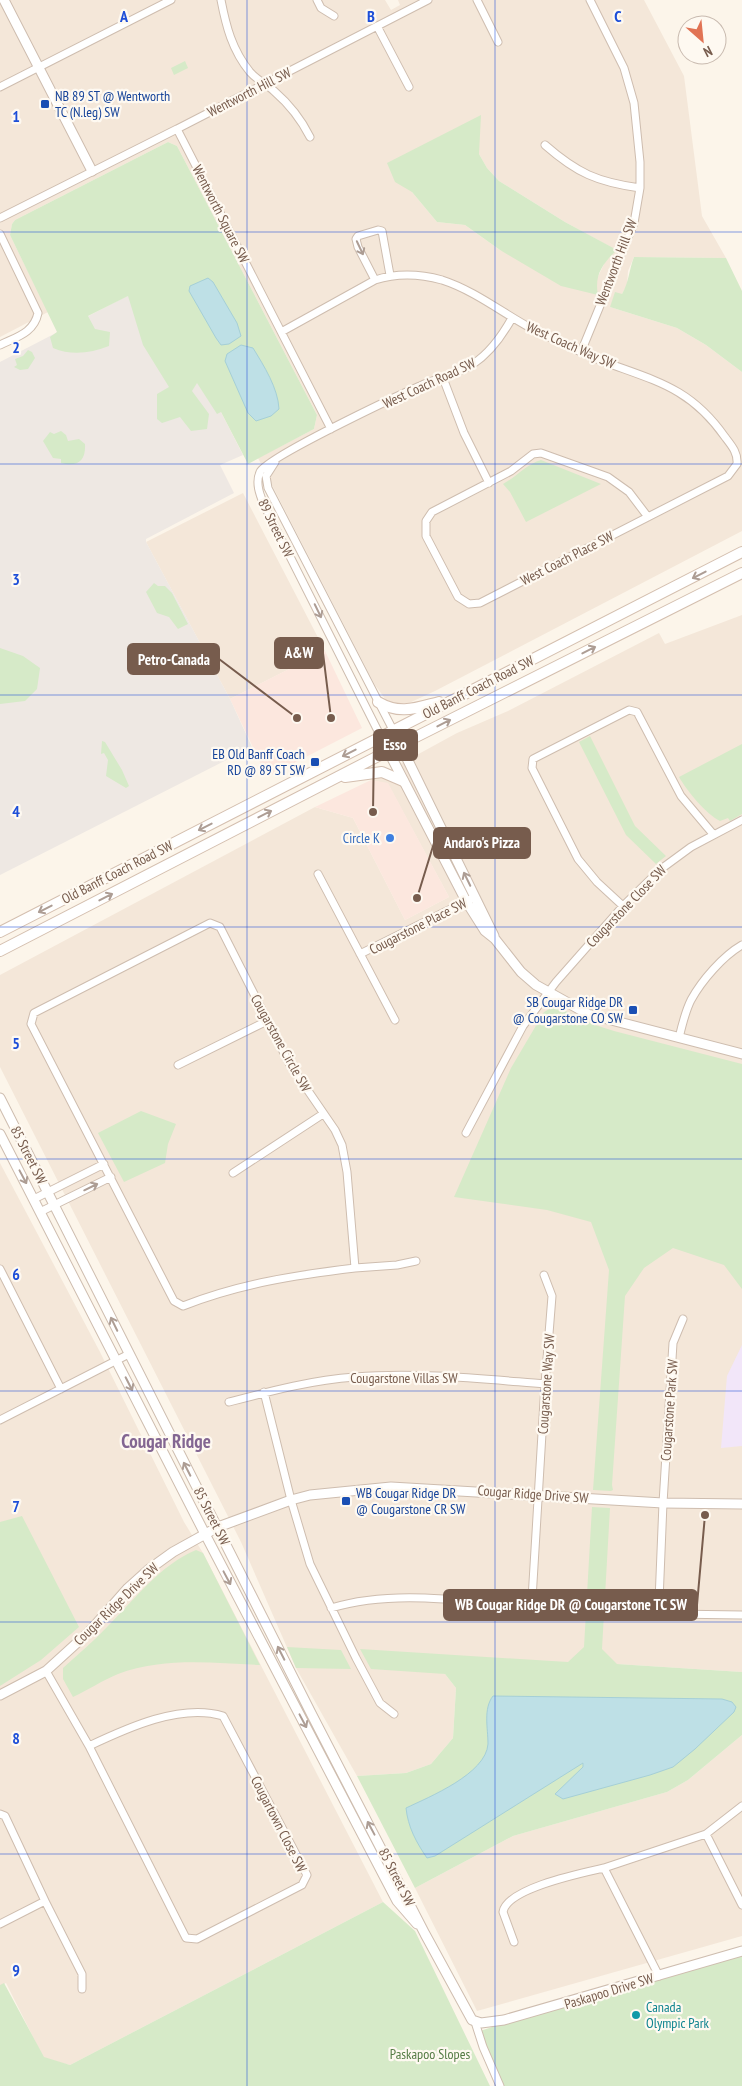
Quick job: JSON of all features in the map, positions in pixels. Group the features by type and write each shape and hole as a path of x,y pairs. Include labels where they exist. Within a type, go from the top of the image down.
{"main road":[{"name":"Old Banff Coach Road SW","path":"1,931 742,552"},
{"name":"Old Banff Coach Road SW","path":"0,951 388,751 742,572"},
{"path":"378,702 393,710 401,710 422,707 460,697"},
{"path":"334,779 382,772 403,781"}],"street":[{"path":"4,0 92,172"},
{"path":"0,87 171,0"},
{"path":"222,0 226,26 234,47 250,71 274,91 296,114 310,137"},
{"path":"317,0 321,8 334,16"},
{"name":"Wentworth Hill SW","path":"177,129 428,0"},
{"path":"477,0 498,42"},
{"name":"Wentworth Hill SW","path":"581,352 634,223 640,188 640,162 634,103 624,68 590,0"},
{"path":"377,26 409,87"},
{"path":"0,218 177,129"},
{"name":"Wentworth Square SW","path":"177,129 283,331 331,429"},
{"path":"545,145 561,159 585,175 610,183 640,188"},
{"path":"375,280 358,247 356,239 358,236 378,230 382,232 390,275"},
{"path":"0,234 38,313 36,322 31,329 0,345"},
{"name":"West Coach Way SW","path":"283,331 375,280 390,275 423,276 444,281 464,289 512,318 581,352 650,377 675,390 705,414 719,428 736,452 737,464 728,476 648,517"},
{"name":"West Coach Road SW","path":"331,429 421,386 473,365 502,335 512,318"},
{"path":"443,378 464,433 489,483"},
{"path":"263,472 284,453 331,429"},
{"name":"West Coach Place SW","path":"533,454 546,454 608,477 628,492 648,517 480,603 468,604 458,597 426,536 425,527 427,518 432,512 511,471 533,454"},
{"name":"89 Street SW","path":"263,472 268,488 393,730"},
{"name":"89 Street SW","path":"263,472 258,485 260,496 388,751"},
{"path":"304,582 313,577"},
{"path":"340,656 351,651"},
{"path":"623,906 597,882 578,859 532,768 533,759 629,710 637,712 681,796 712,834"},
{"path":"393,730 495,939"},
{"path":"388,751 466,901 485,930 495,939 521,972 547,991 588,1014 742,1054"},
{"name":"Cougarstone Close SW","path":"466,1133 522,1026 547,991 623,906 666,864 712,834 742,820"},
{"path":"438,845 448,840"},
{"name":"Cougarstone Place SW","path":"318,874 395,1020"},
{"name":"Cougarstone Place SW","path":"360,954 476,897"},
{"name":"Cougarstone Circle SW","path":"210,923 220,927 296,1074 323,1114 335,1130 344,1151 355,1268 280,1278 207,1296 183,1306 174,1301 31,1024 34,1013 210,923"},
{"path":"679,1038 691,1000 701,985 725,958 742,945"},
{"path":"178,1065 267,1021"},
{"name":"85 Street SW","path":"0,1098 425,1934 468,2014 475,2022 483,2047 500,2086"},
{"path":"233,1174 323,1114"},
{"name":"85 Street SW","path":"0,1134 205,1534 397,1901 425,1934"},
{"path":"34,1199 104,1164"},
{"path":"40,1212 111,1177"},
{"path":"355,1268 397,1265 416,1261"},
{"path":"0,1269 61,1389"},
{"name":"Cougarstone Way SW","path":"331,1608 378,1598 414,1598 524,1606 532,1599 552,1296 544,1275"},
{"name":"Cougarstone Park SW","path":"683,1319 673,1343 658,1595 661,1607 671,1614 742,1615"},
{"path":"0,1420 129,1354"},
{"name":"Cougarstone Villas SW","path":"229,1402 264,1392 319,1381 384,1375 460,1377 545,1384"},
{"path":"264,1392 291,1500 310,1564 380,1703 394,1714"},
{"name":"Cougar Ridge Drive SW","path":"0,1696 46,1671 90,1631 128,1588 148,1570 205,1534 291,1500 350,1490 391,1486 663,1503 742,1504"},
{"name":"Cougartown Close SW","path":"46,1671 89,1746 186,1938 198,1940 302,1885 307,1875 223,1716 206,1713 160,1718 135,1726 89,1746"},
{"path":"514,1942 503,1912 509,1900 549,1882 604,1868 706,1834 742,1806"},
{"path":"0,1814 5,1816 82,1974 82,1989"},
{"path":"706,1834 742,1905"},
{"path":"604,1868 659,1976"},
{"path":"0,1924 45,1901"},
{"name":"Paskapoo Drive SW","path":"475,2022 504,2020 742,1951"}],"shaded area":[{"path":"0,0 385,0 391,10 400,5 398,0 644,0 684,76 702,216 726,258 634,257 628,271 627,285 622,294 610,307 677,328 706,345 742,372 742,531 435,691 409,703 398,704 386,700 375,685 258,458 314,429 317,415 177,146 168,142 15,220 12,224 10,235 48,312 0,337","holes":["479,142 479,154 487,168 499,181 565,222 616,250 605,262 595,283 597,294 500,250 465,225 437,222 412,192"]},
{"path":"154,282 243,455 220,465 234,493 146,539 146,542 230,699 252,747 0,875 0,362"},
{"path":"243,493 325,651 230,699 146,542"},
{"path":"742,615 742,1672 617,1664 440,1673 445,1674 456,1688 453,1738 431,1764 406,1773 357,1776 296,1668 241,1542 0,1067 0,975 315,807 353,818 405,920 449,897 388,784 371,780 457,733 508,711 659,633 665,644"},
{"path":"325,651 362,728 267,777 230,699"},
{"path":"371,780 388,783 449,897 405,920 353,818 315,807"},
{"path":"0,1163 100,1352 184,1522 203,1553 383,1902 70,2065 44,2059 6,1983 0,1986"},
{"path":"742,1345 742,1446 721,1448 727,1376"},
{"path":"742,1735 742,1936 477,2011 415,1888 513,1836 667,1792 688,1780"}],"green space":[{"path":"185,61 188,68 174,75 171,68"},
{"path":"481,115 479,154 487,168 499,181 565,222 617,250 601,270 597,281 598,295 561,286 500,250 465,225 437,222 412,192 395,182 387,163"},
{"path":"168,142 177,146 317,415 314,429 248,464 221,412 217,414 197,383 192,391 209,414 207,429 191,431 180,417 162,423 157,419 157,394 169,387 143,345 128,296 88,316 95,329 110,332 109,346 81,353 53,348 50,337 57,332 10,235 12,224 15,220"},
{"path":"634,257 726,258 742,291 742,372 706,345 677,328 610,307 615,292 622,294"},
{"path":"28,350 32,352 35,358 28,369 20,370 14,367 17,365 15,359 23,356"},
{"path":"61,431 66,435 68,441 79,439 85,444 84,455 79,462 72,464 61,463 61,459 53,458 43,441 50,432 54,434"},
{"path":"541,460 601,484 526,522 510,492 503,484 531,464"},
{"path":"154,583 158,586 165,586 172,593 188,624 178,629 169,617 157,613 146,592"},
{"path":"0,648 23,656 40,668 37,689 25,701 0,704"},
{"path":"590,736 635,826 666,856 656,864 626,835 579,742"},
{"path":"102,741 105,742 122,770 129,786 126,788 106,776 108,760 104,753 101,754"},
{"path":"742,744 742,814 730,821 728,818 720,821 697,802 679,777"},
{"path":"555,1006 595,1025 614,1031 742,1064 742,1289 724,1265 673,1248 644,1268 625,1296 613,1490 611,1491 593,1490 609,1270 591,1222 547,1210 454,1197 511,1068 544,1012"},
{"path":"141,1111 176,1124 168,1144 165,1163 124,1182 98,1133"},
{"path":"592,1507 610,1508 602,1649 617,1664 742,1672 742,1735 688,1780 667,1792 513,1836 415,1888 357,1776 406,1773 431,1764 453,1738 456,1688 445,1674 371,1669 360,1649 568,1662 584,1647"},
{"path":"22,1516 79,1627 41,1660 0,1686 0,1522"},
{"path":"196,1550 203,1553 260,1665 188,1662 153,1665 118,1674 73,1697 63,1679 63,1668 97,1637 159,1574 183,1556"},
{"path":"287,1647 341,1650 351,1669 296,1668"},
{"name":"Paskapoo Slopes","path":"383,1902 415,1931 490,2086 0,2086 0,1985 4,1983 44,2057 70,2065"},
{"name":"Canada Olympic Park","path":"742,1951 742,2086 501,2086 477,2032 559,2005"}],"water":[{"path":"208,278 213,282 237,323 241,336 229,344 221,345 189,291 190,286"},
{"path":"241,345 253,348 270,377 278,401 279,409 271,416 256,421 248,413 225,361 227,354"},
{"path":"493,1696 722,1699 732,1702 736,1707 734,1712 673,1767 563,1799 555,1794 583,1767 583,1763 435,1856 427,1858 413,1834 406,1808 442,1791 467,1775 478,1765 485,1755 488,1744 487,1713"}],"place":[{"name":"NB 89 ST @ Wentworth TC (N.leg) SW","path":"45,104"},
{"name":"Petro-Canada","path":"297,718"},
{"name":"A&W","path":"331,718"},
{"name":"EB Old Banff Coach RD @ 89 ST SW","path":"315,762"},
{"name":"Esso","path":"373,812"},
{"name":"Circle K","path":"390,838"},
{"name":"Andaro's Pizza","path":"417,898"},
{"name":"SB Cougar Ridge DR @ Cougarstone CO SW","path":"633,1010"},
{"name":"WB Cougar Ridge DR @ Cougarstone CR SW","path":"346,1501"},
{"name":"WB Cougar Ridge DR @ Cougarstone TC SW","path":"705,1515"},
{"name":"Canada Olympic Park","path":"636,2015"}],"district":[{"name":"Cougar Ridge","path":"166,1441"}]}
